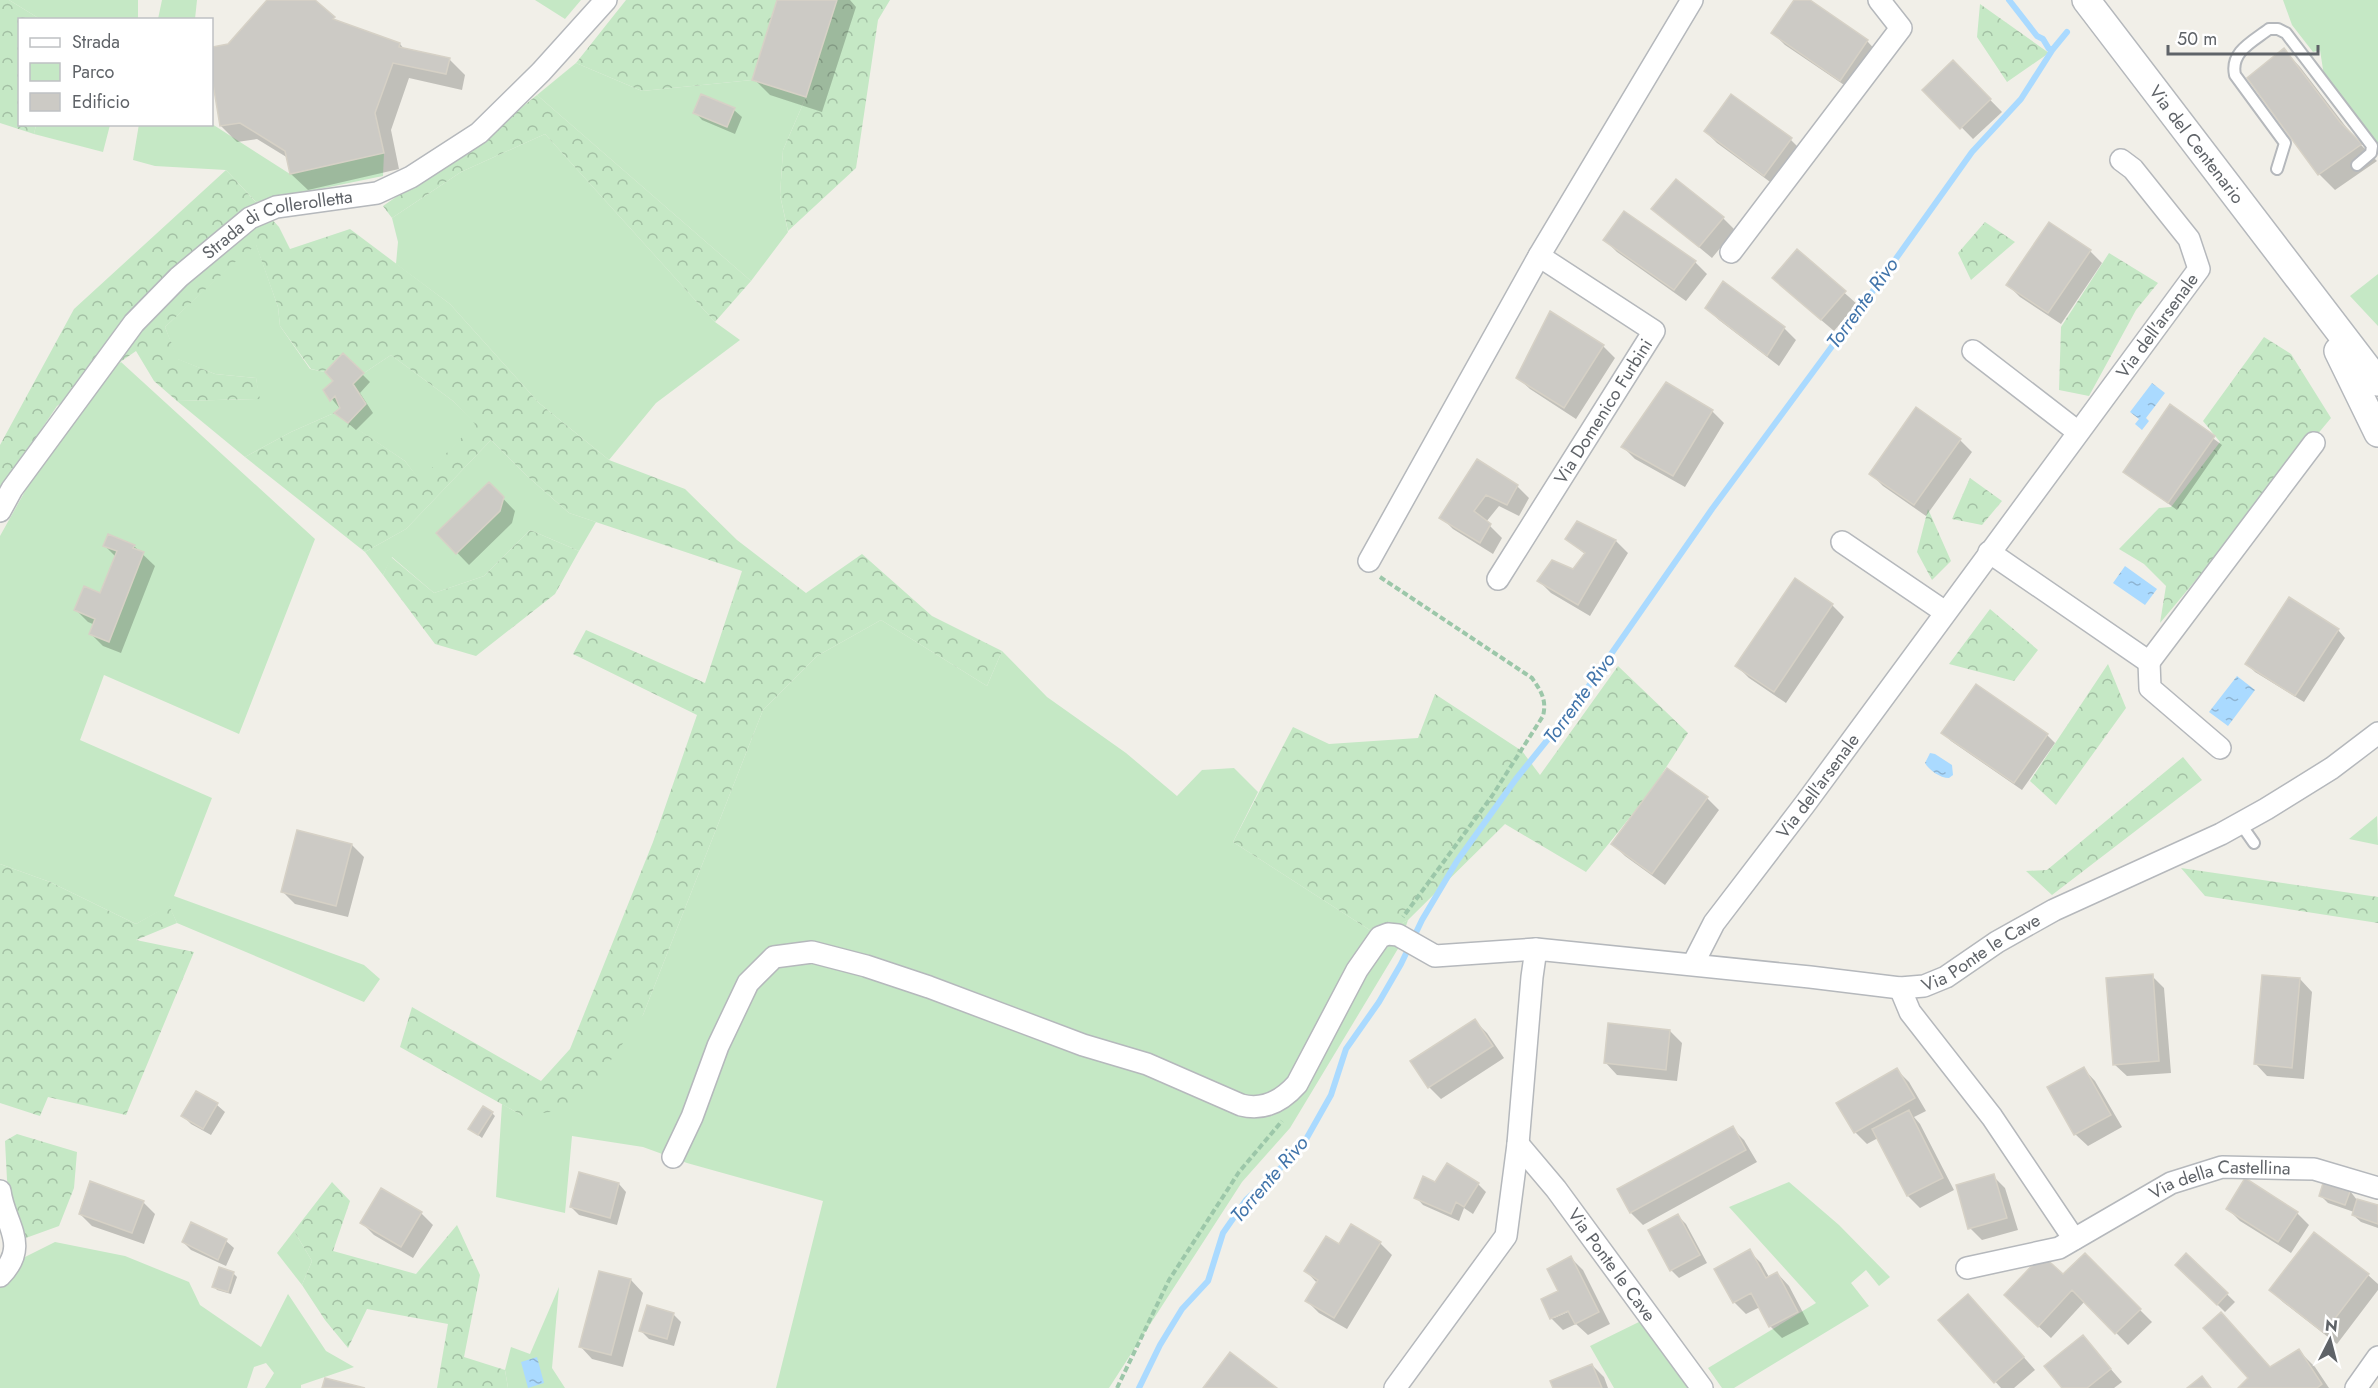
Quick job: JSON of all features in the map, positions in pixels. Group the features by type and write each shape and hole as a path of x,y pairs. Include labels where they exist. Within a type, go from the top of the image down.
{"street":[{"name":"Strada di Collerolletta","path":"0,511 12,489 135,323 179,277 250,218 276,207 377,193 411,177 479,133 541,72 606,0"},
{"path":"1369,561 1539,256 1692,0"},
{"path":"1731,252 1901,28 1879,0"},
{"name":"Via del Centenario","path":"2086,0 2305,289"},
{"name":"Via dell'arsenale","path":"1693,964 1714,923 2199,269 2189,239 2133,169 2121,160"},
{"name":"Via Domenico Furbini","path":"1498,579 1654,331 1539,256"},
{"path":"2305,289 2378,382"},
{"path":"2305,289 2378,433"},
{"path":"1973,351 2078,432"},
{"path":"2220,748 2150,688 2149,662 2314,443"},
{"path":"1842,543 1946,612"},
{"path":"1989,552 2149,662"},
{"name":"Via Ponte le Cave","path":"1394,935 1429,953 1536,949 1693,964 1900,988 1924,986 1946,978 2024,925 2240,823 2332,768 2378,733"},
{"path":"673,1157 692,1117 718,1046 748,983 774,957 812,952 866,966 929,987 1083,1045 1147,1064 1241,1105 1255,1108 1286,1096 1298,1084 1357,970 1380,938 1394,935"},
{"path":"1395,1388 1506,1236 1518,1144 1536,949"},
{"path":"1900,988 1910,1012 1992,1117 2074,1239"},
{"name":"Via Ponte le Cave","path":"1518,1144 1556,1189 1702,1388"},
{"name":"Via della Castellina","path":"1967,1268 2059,1248 2171,1183 2222,1167 2314,1169 2378,1188"},
{"path":"0,1191 2,1204 15,1236 15,1256 0,1276"},
{"path":"2356,1388 2378,1357"}],"lane":[{"path":"2277,169 2286,143 2235,75 2233,65 2236,55 2269,29 2278,29 2286,33 2372,146 2371,153 2357,165"},
{"path":"2240,823 2254,843"}],"path":[{"path":"1369,561 1376,575 1532,678 1542,692 1546,704 1543,716 1492,796 1403,918 1394,935"},
{"path":"1116,1388 1169,1280 1239,1172 1283,1120"}],"green space":[{"path":"0,0 9,0 38,18 18,18 18,126 36,126 34,134 0,123"},
{"path":"9,0 138,0 138,18 38,18"},
{"path":"162,0 197,0 195,18 158,18"},
{"path":"535,0 581,0 565,19"},
{"path":"626,0 777,0 752,80 642,91 576,63"},
{"path":"837,0 890,0 878,20 856,168 788,231 780,195 783,150 806,97"},
{"path":"2283,0 2378,0 2378,147 2324,76 2320,50 2313,52 2292,25"},
{"path":"1980,4 2049,53 2007,82 1977,37"},
{"path":"576,63 642,91 752,80 806,97 783,150 780,195 788,232 751,281 537,95"},
{"path":"537,95 751,281 715,322 545,134 461,172 392,218 383,206 501,124"},
{"path":"213,125 290,174 384,153 383,176 256,202 226,170 155,166 133,160 139,126"},
{"path":"36,126 110,126 103,152 34,134"},
{"path":"545,134 715,322 740,340 656,403 609,460 539,403 450,304 396,264 398,242 392,218 461,172"},
{"path":"226,170 279,227 290,249 350,229 450,304 539,403 609,460 685,489 737,540 806,593 862,554 932,616 1002,651 987,686 881,620 817,656 763,710 643,1015 577,1108 523,1116 400,1047 412,1007 541,1081 570,1049 653,842 697,715 573,654 586,630 705,683 742,571 569,513 491,440 406,529 365,552 245,457 291,432 334,413 405,461 420,480 475,424 453,401 391,355 364,373 343,353 325,372 311,369 280,326 278,307 256,245 165,327 178,359 215,374 256,378 260,399 177,401 154,381 136,351 57,406 0,491 0,445 74,309"},
{"path":"1985,222 2015,242 1971,280 1958,253"},
{"path":"256,244 278,307 280,326 310,369 325,372 333,381 324,390 335,396 340,408 245,457 177,401 259,399 256,378 215,374 177,359 165,327"},
{"path":"2109,253 2158,283 2136,310 2089,396 2059,390 2061,327"},
{"path":"2378,274 2378,326 2350,296"},
{"path":"2264,337 2291,354 2331,418 2160,623 2166,586 2144,564 2119,549 2159,508 2171,507 2220,442 2203,421"},
{"path":"391,355 453,401 476,424 420,481 405,461 348,423 366,404 353,384 364,373"},
{"path":"121,362 315,539 239,734 104,675 80,740 212,798 174,896 364,965 380,979 364,1002 177,923 169,906 136,924 50,882 0,864 0,536 29,484 103,374"},
{"path":"491,440 569,513 596,522 579,551 530,530 484,576 434,593 392,557 383,575 365,552 406,529"},
{"path":"1970,478 2002,501 1982,525 1952,519"},
{"path":"1928,509 1951,561 1932,580 1917,552"},
{"path":"530,530 579,551 555,594 476,656 435,644 383,575 391,557 434,593 484,576"},
{"path":"1990,609 2038,650 2014,681 1949,664"},
{"path":"881,620 987,686 1002,651 1047,697 1126,753 1177,796 1202,770 1234,768 1258,792 1233,842 1379,936 1408,920 1399,947 1290,1128 1242,1182 1109,1388 776,1388 823,1201 687,1163 643,1147 572,1136 565,1213 496,1197 502,1104 523,1116 643,1015 763,710 817,656"},
{"path":"2108,664 2126,708 2056,805 2030,781"},
{"path":"1618,666 1688,733 1651,791 1586,872 1505,824 1408,920 1379,936 1233,842 1293,727 1329,744 1418,738 1435,694 1522,751 1540,775"},
{"path":"2183,757 2202,780 2052,895 2026,871 2047,870"},
{"path":"2377,816 2378,845 2349,839"},
{"path":"0,864 50,882 136,924 169,905 177,923 136,940 194,952 126,1115 48,1097 40,1116 0,1103"},
{"path":"2181,868 2378,897 2378,923 2205,896"},
{"path":"17,1134 77,1152 74,1188 59,1226 23,1239 7,1180 5,1141"},
{"path":"332,1182 350,1201 333,1251 416,1274 457,1225 480,1275 464,1357 505,1370 508,1388 437,1388 448,1324 367,1309 348,1348 325,1320 302,1285 312,1261 294,1231"},
{"path":"1789,1182 1839,1225 1890,1277 1879,1286 1866,1270 1851,1283 1869,1306 1734,1388 1722,1388 1708,1368 1816,1303 1729,1207"},
{"path":"294,1231 312,1261 302,1285 277,1253"},
{"path":"55,1242 125,1256 189,1282 200,1305 261,1347 288,1294 326,1351 354,1367 301,1385 301,1388 265,1388 274,1373 266,1363 254,1367 247,1388 0,1388 0,1286 23,1258"},
{"path":"559,1287 552,1368 565,1388 508,1388 505,1370 511,1347 530,1354"},
{"path":"1643,1320 1689,1388 1614,1388 1590,1346"}],"water":[{"path":"2152,383 2165,393 2146,418 2149,421 2142,430 2135,424 2139,419 2130,412"},
{"path":"2125,566 2157,589 2145,605 2113,583"},
{"path":"2237,676 2255,690 2228,726 2209,712"},
{"path":"1930,753 1952,765 1953,775 1946,778 1929,768 1925,763"},
{"path":"537,1357 544,1383 528,1388 521,1362"}],"building":[{"path":"267,0 315,0 335,17 333,19 400,43 399,47 450,58 446,74 393,63 375,113 384,153 290,174 285,151 240,123 220,126 213,84 213,47 228,44"},
{"path":"777,0 837,0 806,97 752,80"},
{"path":"1794,0 1810,0 1868,40 1840,81 1771,33"},
{"path":"2284,48 2340,122 2362,144 2318,175 2247,78"},
{"path":"1953,60 1991,99 1960,129 1922,90"},
{"path":"701,94 735,108 727,127 693,113"},
{"path":"1731,94 1792,138 1764,176 1704,131"},
{"path":"1676,179 1724,217 1699,247 1651,209"},
{"path":"1624,211 1696,261 1674,290 1603,240"},
{"path":"2049,222 2091,250 2048,313 2006,285"},
{"path":"1797,249 1846,291 1821,320 1772,278"},
{"path":"1723,281 1785,327 1767,356 1705,308"},
{"path":"1550,311 1604,345 1564,408 1516,378"},
{"path":"343,353 364,373 353,384 366,404 348,423 334,413 340,408 335,396 330,401 323,390 333,381 325,372"},
{"path":"1666,382 1713,410 1673,476 1621,447"},
{"path":"2170,404 2215,436 2168,503 2123,472"},
{"path":"1916,407 1961,439 1914,505 1869,474"},
{"path":"1477,459 1518,485 1507,505 1486,495 1474,511 1491,524 1480,543 1439,518"},
{"path":"489,482 504,497 500,511 456,554 436,533"},
{"path":"1577,521 1616,540 1578,605 1537,581 1552,560 1573,569 1585,553 1565,539"},
{"path":"108,534 135,545 133,548 144,552 109,642 89,634 95,619 74,610 84,586 100,593 117,551 103,546"},
{"path":"1795,578 1833,604 1774,692 1735,666"},
{"path":"2289,597 2339,629 2295,696 2245,664"},
{"path":"1976,684 2048,734 2014,783 1941,733"},
{"path":"1667,768 1708,797 1652,874 1611,844"},
{"path":"297,830 352,844 336,906 281,892"},
{"path":"2153,974 2159,1061 2113,1065 2106,978"},
{"path":"2262,975 2300,978 2292,1068 2254,1064"},
{"path":"1475,1019 1493,1046 1428,1088 1410,1061"},
{"path":"1608,1023 1670,1030 1666,1070 1604,1063"},
{"path":"2084,1067 2111,1115 2074,1135 2047,1087"},
{"path":"1897,1068 1915,1098 1854,1133 1836,1103"},
{"path":"196,1091 218,1103 203,1129 181,1116"},
{"path":"483,1106 493,1112 478,1135 468,1129"},
{"path":"1909,1110 1943,1178 1907,1196 1872,1129"},
{"path":"1733,1126 1746,1150 1630,1213 1617,1189"},
{"path":"1447,1163 1479,1183 1464,1207 1456,1202 1451,1214 1414,1198 1423,1176 1435,1182"},
{"path":"579,1172 619,1183 610,1218 570,1207"},
{"path":"1994,1174 2007,1218 1968,1229 1956,1185"},
{"path":"2245,1178 2298,1212 2278,1242 2226,1209"},
{"path":"2324,1180 2351,1189 2345,1205 2319,1196"},
{"path":"90,1181 144,1201 132,1233 79,1214"},
{"path":"381,1188 422,1212 401,1247 360,1223"},
{"path":"2357,1199 2378,1205 2378,1224 2352,1215"},
{"path":"1678,1214 1700,1255 1670,1271 1648,1230"},
{"path":"191,1222 227,1239 218,1260 182,1242"},
{"path":"1351,1224 1381,1242 1334,1318 1305,1301 1318,1280 1304,1271 1326,1236 1339,1244"},
{"path":"2314,1232 2369,1274 2324,1333 2269,1290"},
{"path":"1750,1249 1766,1278 1777,1272 1798,1312 1769,1327 1751,1293 1733,1303 1714,1269"},
{"path":"2085,1253 2141,1309 2115,1334 2072,1290 2038,1327 2004,1295 2042,1255 2063,1274"},
{"path":"2186,1253 2228,1293 2217,1305 2175,1265"},
{"path":"1571,1256 1599,1312 1575,1324 1568,1311 1550,1319 1541,1299 1558,1291 1547,1269"},
{"path":"219,1267 234,1272 228,1292 212,1287"},
{"path":"599,1271 631,1279 611,1355 579,1347"},
{"path":"1968,1294 2024,1357 1994,1383 1938,1320"},
{"path":"647,1305 674,1313 667,1339 639,1331"},
{"path":"2221,1312 2270,1367 2299,1349 2322,1384 2317,1388 2238,1388 2248,1378 2203,1328"},
{"path":"2083,1335 2111,1369 2087,1388 2062,1388 2044,1366"},
{"path":"1230,1352 1277,1388 1203,1388"},
{"path":"1592,1364 1602,1388 1553,1388 1550,1381"},
{"path":"2202,1376 2211,1388 2187,1388"},
{"path":"325,1378 365,1388 322,1388"}],"waterway":[{"path":"2009,0 2037,36 2043,39 2049,49 2053,49"},
{"name":"Torrente Rivo","path":"1139,1388 1160,1345 1182,1309 1208,1281 1223,1233 1246,1200 1300,1150 1331,1095 1346,1049 1379,1002 1401,964 1422,920 1457,861 1516,779 1577,703 1712,509 1972,152 2021,99 2053,49 2067,32"}]}
